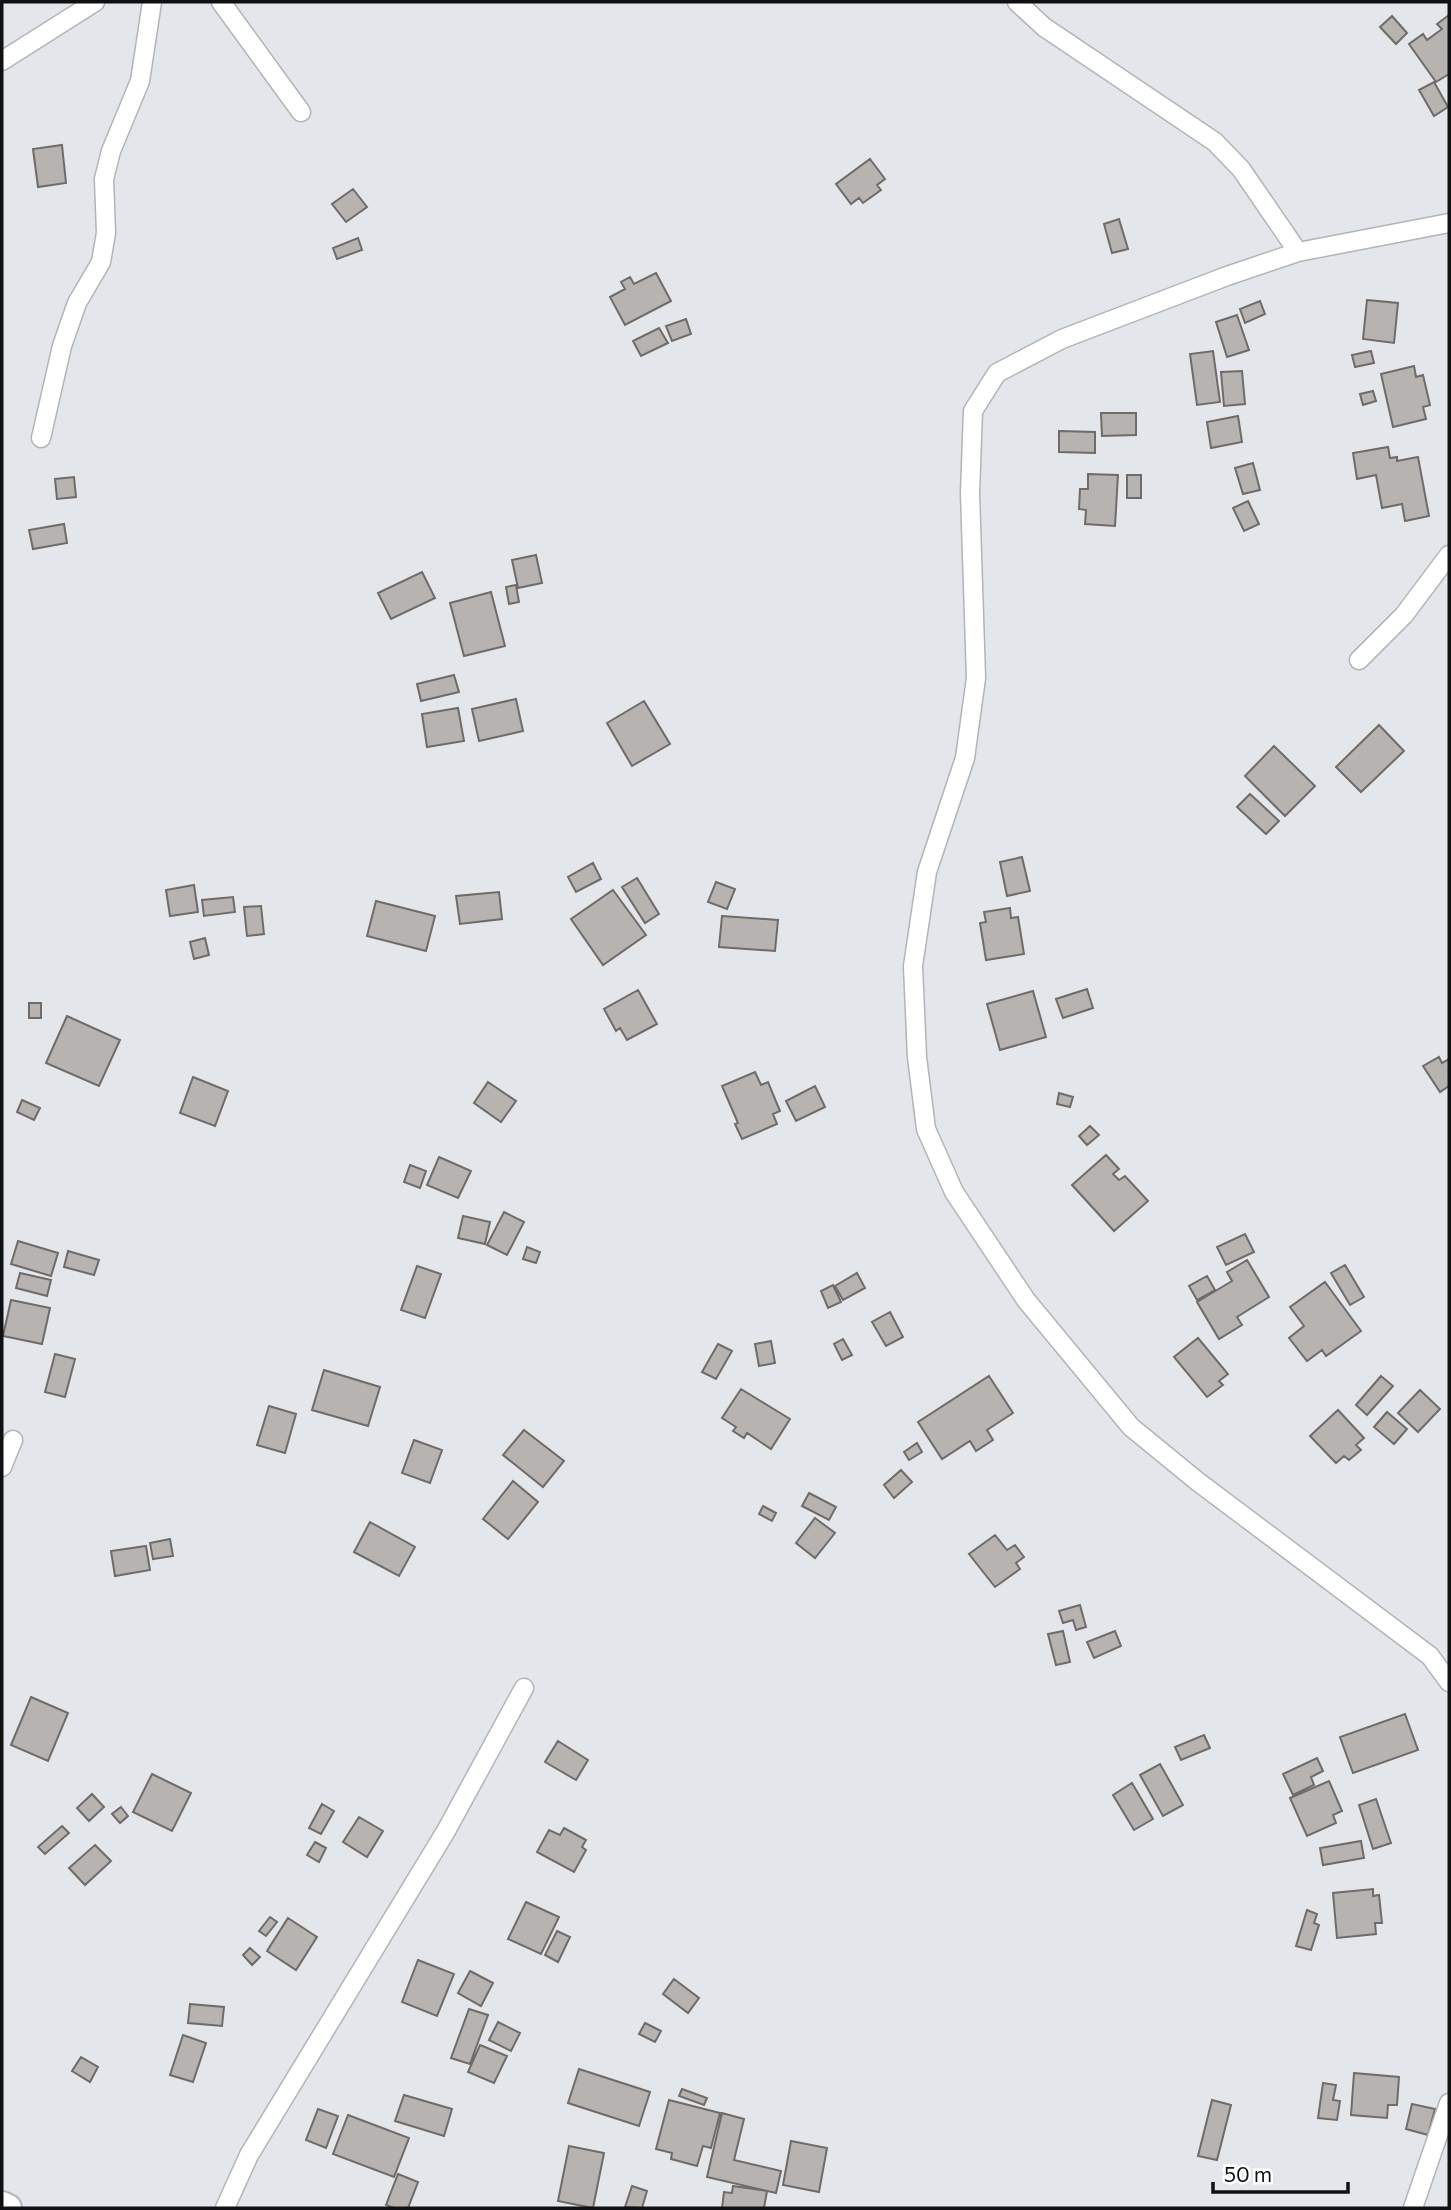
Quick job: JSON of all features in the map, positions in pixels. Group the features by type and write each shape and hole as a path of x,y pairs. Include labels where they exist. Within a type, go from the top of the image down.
{"main road":[{"path":"2,2205 8,2208"}],"street":[{"path":"2,61 95,2"},
{"path":"41,438 62,346 77,303 101,262 106,233 104,179 111,151 139,81 152,2"},
{"path":"221,2 301,112"},
{"path":"1017,2 1044,27 1215,142 1241,169 1298,252"},
{"path":"1449,223 1298,252 1062,339 997,373 973,411 970,493 976,678 965,758 928,872 913,966 917,1057 926,1129 954,1192 1026,1300 1131,1427 1198,1481 1430,1656 1449,1682"},
{"path":"1359,660 1404,615 1449,555"},
{"path":"2,1468 13,1440"},
{"path":"225,2208 249,2155 446,1830 524,1688"},
{"path":"1413,2208 1449,2103"}],"building":[{"path":"1449,15 1449,74 1436,82 1409,44 1423,34 1427,40 1442,29 1437,24"},
{"path":"1392,16 1407,33 1396,44 1380,27"},
{"path":"1434,82 1448,107 1434,116 1419,90"},
{"path":"62,145 66,183 38,187 33,149"},
{"path":"870,159 885,179 877,185 881,190 863,203 859,198 851,204 836,184"},
{"path":"353,189 367,207 346,222 332,204"},
{"path":"1119,219 1128,249 1112,253 1104,224"},
{"path":"358,238 362,250 337,259 333,248"},
{"path":"656,273 671,301 625,325 610,297 625,289 621,282 630,277 634,284"},
{"path":"1367,300 1398,303 1394,343 1363,339"},
{"path":"1260,301 1265,314 1245,323 1240,309"},
{"path":"1237,315 1249,350 1227,357 1216,322"},
{"path":"686,319 691,334 672,341 666,326"},
{"path":"659,328 668,343 641,356 633,341"},
{"path":"1213,351 1220,402 1197,405 1190,354"},
{"path":"1371,351 1374,363 1355,367 1352,355"},
{"path":"1414,366 1416,377 1423,375 1430,405 1423,407 1426,419 1393,427 1381,374"},
{"path":"1242,371 1245,404 1224,406 1221,372"},
{"path":"1373,391 1376,401 1363,405 1360,394"},
{"path":"1101,413 1136,413 1136,435 1102,436"},
{"path":"1238,416 1242,442 1211,448 1207,422"},
{"path":"1059,431 1095,432 1095,453 1059,452"},
{"path":"1388,447 1390,458 1397,457 1397,461 1418,457 1429,516 1405,521 1402,504 1382,508 1376,475 1357,479 1353,453"},
{"path":"1253,463 1260,490 1243,494 1235,468"},
{"path":"1088,474 1118,475 1115,526 1085,524 1086,510 1079,509 1080,489 1088,489"},
{"path":"1127,475 1141,475 1141,498 1127,498"},
{"path":"74,477 76,497 57,499 55,479"},
{"path":"1248,501 1259,524 1244,531 1233,508"},
{"path":"64,524 67,543 33,549 29,530"},
{"path":"536,555 542,583 518,588 512,560"},
{"path":"422,572 435,598 391,619 378,593"},
{"path":"516,585 519,602 509,604 506,587"},
{"path":"491,592 505,646 464,656 450,603"},
{"path":"454,675 459,692 421,701 417,684"},
{"path":"516,699 523,731 479,741 472,709"},
{"path":"644,701 670,744 632,766 607,723"},
{"path":"458,708 464,741 427,747 422,714"},
{"path":"1379,725 1404,751 1361,792 1336,767"},
{"path":"1274,746 1315,786 1285,816 1245,776"},
{"path":"1250,794 1279,821 1266,834 1237,807"},
{"path":"1022,857 1030,891 1007,896 1000,862"},
{"path":"593,863 601,879 576,892 568,877"},
{"path":"637,878 659,914 645,923 622,887"},
{"path":"716,882 735,889 727,909 708,902"},
{"path":"194,885 198,912 170,916 166,890"},
{"path":"613,890 646,935 603,965 571,919"},
{"path":"499,892 502,919 460,924 456,896"},
{"path":"233,897 235,912 204,916 202,900"},
{"path":"376,901 435,916 426,951 367,936"},
{"path":"261,906 264,934 247,936 244,907"},
{"path":"1010,908 1011,918 1018,917 1024,954 986,960 980,923 986,922 984,912"},
{"path":"722,916 778,920 775,951 719,947"},
{"path":"205,938 209,955 194,959 190,942"},
{"path":"1087,989 1093,1008 1063,1018 1056,999"},
{"path":"638,990 657,1024 627,1040 620,1028 616,1031 604,1009"},
{"path":"1033,991 1046,1037 1000,1050 987,1004"},
{"path":"29,1003 41,1003 41,1018 29,1018"},
{"path":"67,1016 120,1040 99,1086 46,1063"},
{"path":"1439,1057 1442,1063 1449,1059 1449,1086 1440,1092 1423,1066"},
{"path":"755,1072 761,1085 768,1082 780,1111 773,1114 777,1124 742,1139 722,1086"},
{"path":"193,1077 228,1091 215,1126 180,1113"},
{"path":"488,1082 516,1101 501,1122 474,1103"},
{"path":"815,1086 825,1107 796,1121 786,1101"},
{"path":"1059,1093 1073,1097 1070,1107 1057,1104"},
{"path":"22,1100 40,1108 34,1120 17,1112"},
{"path":"1090,1126 1099,1135 1087,1145 1079,1136"},
{"path":"1106,1155 1119,1169 1113,1174 1119,1180 1125,1176 1148,1201 1114,1231 1072,1185"},
{"path":"439,1157 471,1171 458,1198 427,1185"},
{"path":"410,1165 426,1171 420,1188 404,1182"},
{"path":"504,1212 524,1222 507,1255 487,1245"},
{"path":"463,1216 490,1222 485,1244 458,1238"},
{"path":"1245,1234 1254,1252 1226,1265 1217,1247"},
{"path":"18,1241 58,1253 51,1276 11,1264"},
{"path":"527,1247 540,1252 536,1263 523,1259"},
{"path":"68,1251 99,1260 94,1275 64,1267"},
{"path":"1247,1260 1269,1297 1237,1317 1242,1325 1219,1339 1197,1302 1232,1281 1227,1272"},
{"path":"1345,1265 1364,1297 1350,1305 1331,1273"},
{"path":"417,1266 441,1274 425,1318 401,1310"},
{"path":"20,1273 51,1280 47,1296 16,1288"},
{"path":"857,1273 865,1288 843,1300 835,1286"},
{"path":"1207,1276 1215,1290 1197,1300 1189,1286"},
{"path":"1325,1282 1361,1331 1326,1356 1322,1350 1307,1361 1289,1338 1304,1326 1290,1307"},
{"path":"833,1285 841,1302 828,1308 821,1291"},
{"path":"11,1300 50,1308 42,1344 3,1336"},
{"path":"890,1312 903,1337 886,1346 872,1322"},
{"path":"1198,1338 1228,1374 1219,1381 1223,1385 1207,1397 1174,1357"},
{"path":"843,1339 852,1355 842,1360 834,1344"},
{"path":"771,1341 775,1363 759,1366 755,1344"},
{"path":"718,1344 732,1351 716,1379 702,1372"},
{"path":"55,1354 75,1359 65,1397 45,1392"},
{"path":"324,1370 380,1387 368,1426 312,1410"},
{"path":"989,1376 1013,1413 987,1430 993,1440 976,1451 970,1441 942,1459 918,1422"},
{"path":"1381,1376 1393,1386 1367,1415 1356,1405"},
{"path":"741,1389 790,1419 771,1449 747,1433 744,1438 733,1431 736,1427 722,1418"},
{"path":"1420,1390 1440,1409 1418,1432 1398,1413"},
{"path":"269,1406 296,1414 285,1453 257,1445"},
{"path":"1338,1410 1364,1438 1356,1445 1361,1450 1349,1460 1344,1456 1336,1463 1310,1436"},
{"path":"1387,1412 1407,1429 1394,1444 1374,1427"},
{"path":"524,1430 564,1461 543,1487 503,1455"},
{"path":"414,1440 442,1450 430,1483 402,1473"},
{"path":"917,1443 922,1452 909,1460 904,1452"},
{"path":"901,1470 912,1482 894,1498 884,1485"},
{"path":"513,1481 538,1502 508,1539 483,1519"},
{"path":"809,1493 836,1507 829,1520 802,1506"},
{"path":"763,1506 776,1513 772,1521 759,1514"},
{"path":"815,1518 835,1533 815,1558 796,1543"},
{"path":"370,1522 415,1547 399,1576 354,1552"},
{"path":"995,1535 1007,1550 1015,1545 1024,1557 1016,1563 1020,1569 995,1587 969,1554"},
{"path":"170,1539 173,1556 153,1559 150,1543"},
{"path":"146,1546 150,1570 115,1576 111,1551"},
{"path":"1080,1605 1086,1627 1076,1630 1073,1620 1063,1623 1059,1611"},
{"path":"1063,1631 1070,1662 1056,1665 1048,1634"},
{"path":"1115,1631 1121,1646 1094,1658 1087,1642"},
{"path":"31,1697 68,1713 48,1761 11,1745"},
{"path":"1405,1714 1418,1750 1353,1773 1340,1737"},
{"path":"1204,1735 1210,1748 1181,1760 1175,1747"},
{"path":"558,1741 588,1760 576,1780 545,1762"},
{"path":"1317,1758 1323,1771 1311,1777 1314,1785 1293,1795 1283,1774"},
{"path":"1160,1764 1183,1805 1163,1816 1140,1775"},
{"path":"152,1774 191,1793 172,1831 133,1812"},
{"path":"1329,1781 1342,1811 1333,1815 1336,1823 1307,1836 1290,1798"},
{"path":"1132,1783 1153,1819 1134,1830 1113,1795"},
{"path":"92,1794 104,1807 89,1821 77,1808"},
{"path":"1376,1799 1391,1843 1373,1849 1359,1805"},
{"path":"322,1804 334,1811 321,1834 309,1828"},
{"path":"121,1807 128,1816 120,1823 112,1814"},
{"path":"359,1817 383,1831 367,1857 343,1842"},
{"path":"62,1826 69,1833 45,1854 38,1847"},
{"path":"564,1828 586,1840 582,1847 586,1850 574,1872 537,1852 549,1830 560,1835"},
{"path":"1361,1841 1364,1858 1323,1865 1320,1848"},
{"path":"315,1842 326,1848 319,1862 307,1855"},
{"path":"95,1845 111,1861 85,1885 69,1868"},
{"path":"1373,1889 1373,1896 1379,1895 1382,1923 1375,1923 1376,1934 1337,1938 1333,1893"},
{"path":"526,1902 559,1917 541,1954 508,1939"},
{"path":"1307,1910 1317,1914 1314,1923 1319,1925 1311,1950 1296,1946"},
{"path":"270,1917 277,1922 266,1936 259,1931"},
{"path":"288,1918 317,1937 296,1970 267,1951"},
{"path":"557,1931 570,1937 558,1962 545,1955"},
{"path":"250,1948 260,1957 252,1965 243,1955"},
{"path":"418,1960 454,1974 437,2016 402,2002"},
{"path":"470,1971 493,1983 481,2006 458,1993"},
{"path":"674,1979 699,1998 688,2013 663,1994"},
{"path":"190,2004 224,2007 222,2026 188,2023"},
{"path":"469,2009 488,2015 470,2064 451,2058"},
{"path":"498,2022 520,2033 511,2051 489,2040"},
{"path":"645,2023 661,2031 655,2042 639,2034"},
{"path":"183,2035 206,2043 193,2082 170,2075"},
{"path":"480,2045 507,2056 494,2083 468,2072"},
{"path":"81,2057 98,2067 90,2082 72,2071"},
{"path":"579,2069 650,2092 639,2126 568,2103"},
{"path":"1354,2073 1399,2077 1397,2105 1388,2105 1387,2118 1351,2115"},
{"path":"1323,2083 1336,2085 1333,2100 1340,2101 1337,2120 1318,2118"},
{"path":"682,2089 707,2098 704,2105 679,2096"},
{"path":"404,2095 452,2109 444,2136 395,2121"},
{"path":"669,2100 720,2113 711,2148 703,2146 697,2166 671,2159 672,2153 656,2149"},
{"path":"1212,2100 1231,2105 1217,2160 1198,2156"},
{"path":"1412,2104 1435,2109 1428,2135 1406,2129"},
{"path":"318,2109 338,2116 326,2148 306,2140"},
{"path":"722,2113 744,2119 734,2160 781,2171 776,2193 707,2177"},
{"path":"348,2115 409,2138 394,2177 333,2154"},
{"path":"791,2141 827,2148 819,2192 783,2185"},
{"path":"569,2146 604,2153 593,2208 558,2201"},
{"path":"398,2174 418,2182 408,2208 386,2205"},
{"path":"632,2186 647,2191 642,2208 625,2207"},
{"path":"733,2186 767,2191 764,2208 722,2208 724,2192 732,2193"}]}
